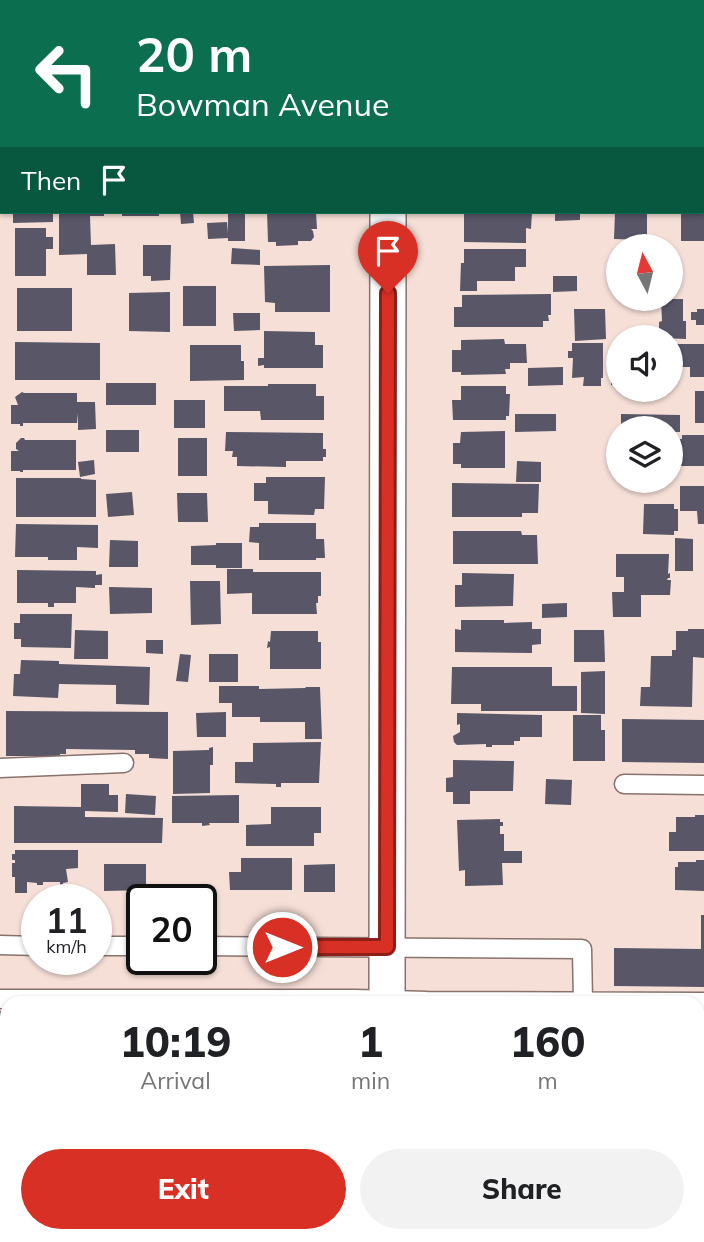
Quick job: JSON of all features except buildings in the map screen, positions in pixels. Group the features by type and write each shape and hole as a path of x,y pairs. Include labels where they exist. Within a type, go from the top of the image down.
{"street":[{"path":"387,996 388,214"}],"lane":[{"path":"0,768 124,763"},
{"path":"624,784 704,785"},
{"path":"0,945 21,946"},
{"path":"217,946 582,948 583,996"}],"route":[{"path":"282,947 387,947 388,293"}]}
